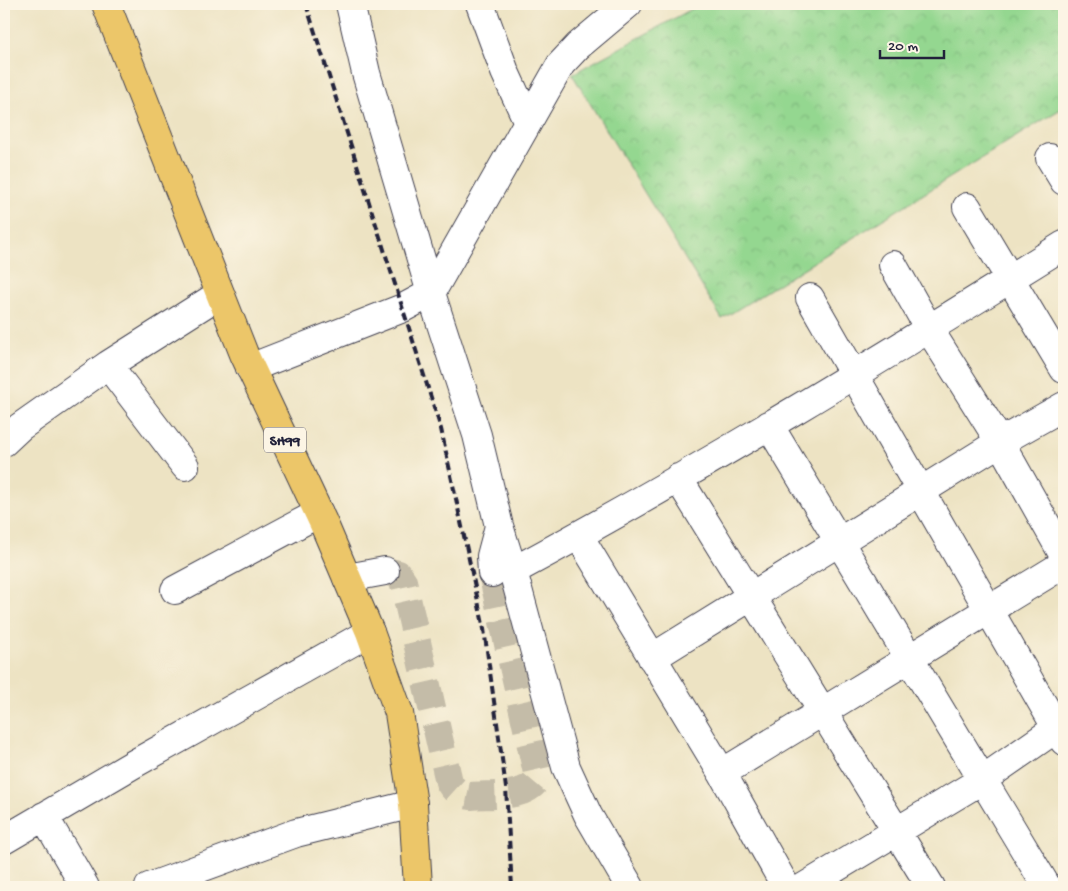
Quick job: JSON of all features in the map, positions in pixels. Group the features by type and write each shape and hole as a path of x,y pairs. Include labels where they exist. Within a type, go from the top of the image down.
{"main road":[{"name":"SH99","path":"106,4 250,368 320,513 370,632 399,712 413,804 418,887"}],"street":[{"path":"350,4 366,73 477,435 499,526 502,572 566,767 588,815 630,887"},
{"path":"480,4 505,72 527,120"},
{"path":"250,368 403,308 432,293 527,120 561,64 578,46 628,4"},
{"path":"1050,158 1064,181"},
{"path":"967,207 1064,369"},
{"path":"502,572 579,536 769,425 1064,245"},
{"path":"893,265 929,329 1000,442 1064,556"},
{"path":"4,442 20,427 108,365 220,294"},
{"path":"579,536 722,773 802,886 897,831 1061,731 988,612 810,298"},
{"path":"108,365 184,466"},
{"path":"652,658 1000,442 1064,406"},
{"path":"769,425 1047,887"},
{"path":"678,478 931,887"},
{"path":"175,590 320,513"},
{"path":"722,773 1064,564"},
{"path":"347,578 385,571"},
{"path":"4,840 370,632"},
{"path":"149,887 296,833 413,804"},
{"path":"44,816 85,887"}],"green space":[{"path":"701,4 1064,4 1064,107 722,319 572,74"}],"tunnel":[{"path":"385,571 398,574 403,581 449,782 458,792 471,796 518,792 527,789 538,777 492,573"}],"railway":[{"path":"306,4 441,429 484,629 506,788 512,887"}]}
